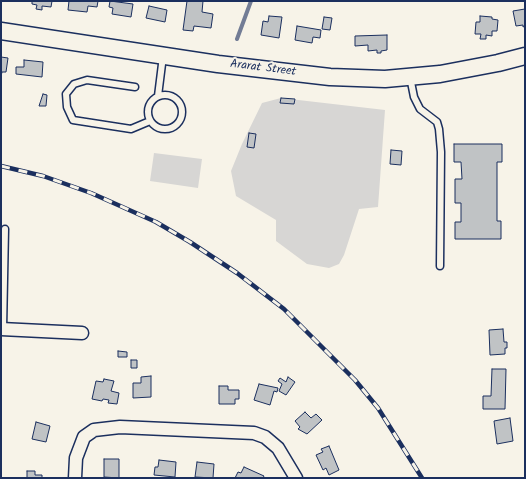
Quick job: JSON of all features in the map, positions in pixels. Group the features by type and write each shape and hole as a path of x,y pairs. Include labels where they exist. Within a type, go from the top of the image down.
{"main road":[{"name":"Ararat Street","path":"1,31 163,54 218,64 330,77 385,79 410,77 470,69 525,56"}],"street":[{"path":"2,329 82,334"},
{"path":"75,478 76,458 84,437 94,430 120,426 245,431 258,434 278,448 296,478"}],"lane":[{"path":"158,96 163,54"},
{"path":"410,77 414,97 420,109 437,122 439,129 441,152 440,266"},
{"path":"135,88 87,80 74,84 66,94 67,108 73,120 131,129 150,121"},
{"path":"169,95 181,106 181,117 174,126 164,129 158,128 150,121 148,115 149,104 158,96 169,95"},
{"path":"2,329 5,229"}],"shaded area":[{"path":"281,98 385,110 378,207 359,209 344,255 339,264 329,268 307,264 276,241 276,220 236,196 231,171 242,144 262,103"},
{"path":"154,153 202,159 198,188 150,181"}],"building":[{"path":"32,1 52,1 51,7 42,6 42,10 36,9 37,5 32,4"},
{"path":"69,1 98,1 97,7 88,6 87,12 68,10"},
{"path":"110,1 133,4 131,17 112,14 113,8 109,7"},
{"path":"187,1 203,1 202,12 213,14 211,28 194,26 193,31 183,30"},
{"path":"149,6 167,10 165,22 146,18"},
{"path":"525,9 525,26 516,26 513,11"},
{"path":"269,16 282,17 279,38 261,35 263,21 268,22"},
{"path":"480,16 492,17 492,19 498,20 497,31 492,31 492,36 486,35 486,39 480,39 481,34 475,34 476,22 480,22"},
{"path":"324,17 332,18 330,30 322,29"},
{"path":"297,26 321,30 320,38 313,37 312,43 295,40"},
{"path":"387,35 387,50 381,51 381,53 377,53 377,50 368,51 368,45 355,46 355,36"},
{"path":"1,57 8,58 6,72 2,72 1,76"},
{"path":"24,60 43,62 42,77 16,74 16,67 24,67"},
{"path":"43,94 47,95 46,106 39,106"},
{"path":"281,98 295,99 294,104 280,103"},
{"path":"249,133 256,134 254,148 247,147"},
{"path":"454,144 502,144 502,162 497,162 497,221 501,221 501,239 455,239 455,222 461,222 461,203 455,203 455,179 462,179 461,162 454,162"},
{"path":"391,150 402,151 401,165 390,164"},
{"path":"503,329 504,342 507,342 505,354 490,355 489,330"},
{"path":"118,351 127,352 127,357 118,357"},
{"path":"131,360 137,360 137,368 131,368"},
{"path":"492,369 506,369 505,409 483,409 483,396 491,396"},
{"path":"151,376 151,397 133,398 133,383 141,383 141,377"},
{"path":"288,377 295,382 286,395 279,391 282,384 278,381 280,378 286,382"},
{"path":"104,379 114,381 111,391 119,393 117,404 108,403 109,400 103,399 102,401 92,399 96,381 103,382"},
{"path":"259,384 278,388 277,392 274,391 270,405 254,400"},
{"path":"219,386 228,386 228,390 239,390 239,399 235,399 235,404 219,404"},
{"path":"305,412 311,418 316,414 322,420 307,434 298,429 300,427 295,421"},
{"path":"510,418 513,441 497,444 494,421"},
{"path":"36,422 50,426 46,442 32,439"},
{"path":"329,446 339,470 329,475 326,468 323,470 316,455 323,452 321,449"},
{"path":"104,459 119,459 119,478 104,477"},
{"path":"159,460 176,462 175,477 154,475 155,467 158,467"},
{"path":"197,462 214,464 213,478 195,477"},
{"path":"244,467 264,476 263,478 235,478 238,472 241,473"},
{"path":"27,471 35,471 35,475 42,475 42,478 27,478"}],"waterway":[{"path":"237,39 251,1"}],"railway":[{"path":"1,166 43,176 91,193 156,222 237,273 284,309 355,380 378,408 422,478"}]}
